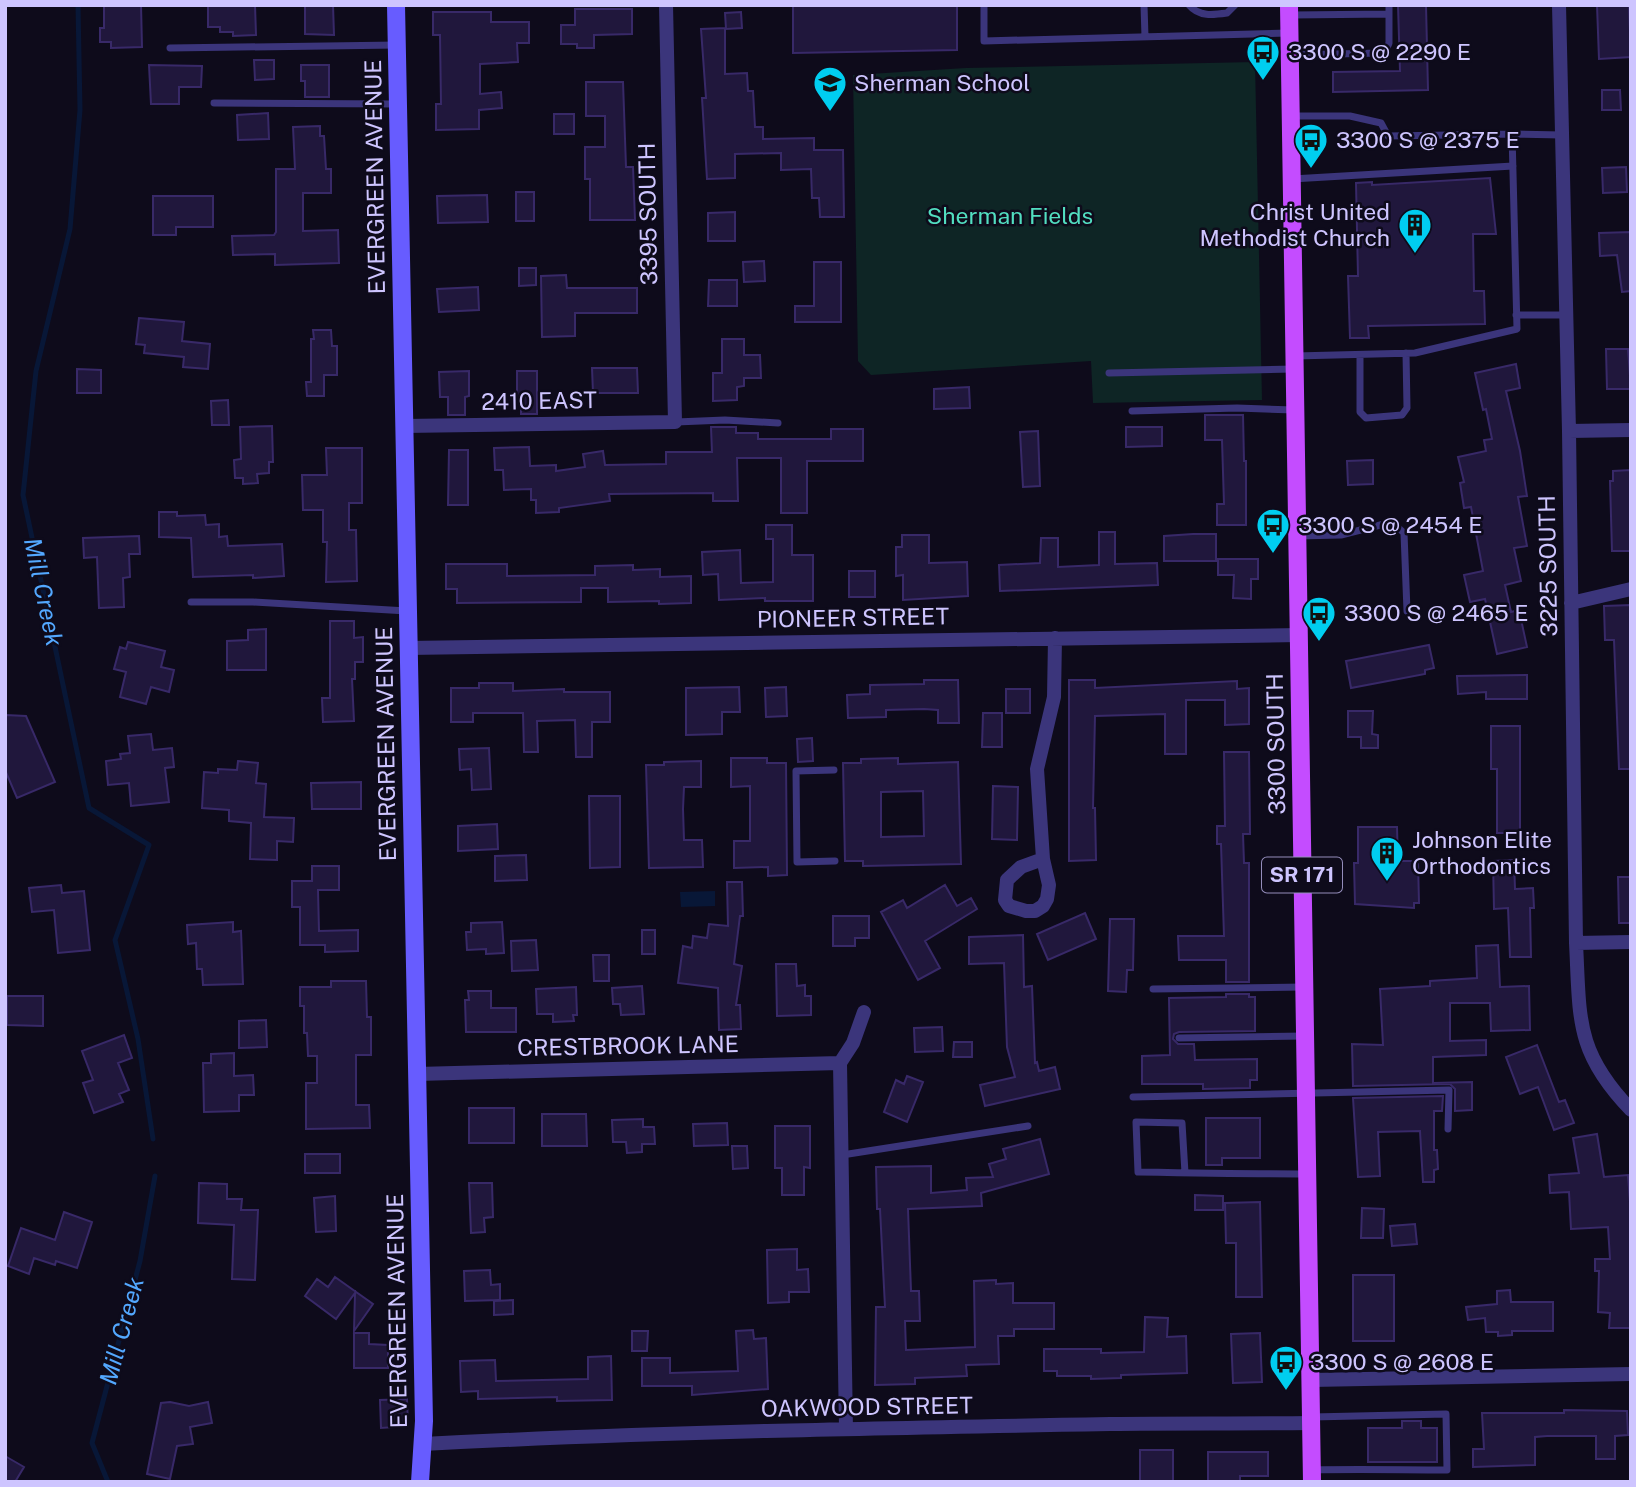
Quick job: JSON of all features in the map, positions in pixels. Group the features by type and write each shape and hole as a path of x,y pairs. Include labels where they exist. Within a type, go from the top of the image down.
{"main road":[{"name":"3300 SOUTH","path":"1289,18 1312,1476"}],"street":[{"name":"EVERGREEN AVENUE","path":"396,5 417,1074 423,1444 420,1482"},
{"name":"3395 SOUTH","path":"666,5 675,422"},
{"name":"3225 SOUTH","path":"1559,5 1567,315 1576,943 1580,1012 1587,1046 1601,1076 1631,1110"},
{"name":"2410 EAST","path":"404,426 675,422"},
{"path":"1569,431 1631,430"},
{"path":"1571,603 1631,589"},
{"name":"PIONEER STREET","path":"408,648 1299,635"},
{"path":"1043,859 1037,769 1054,697 1055,638"},
{"path":"1576,943 1631,942"},
{"path":"846,1429 840,1063 853,1043 864,1012"},
{"name":"CRESTBROOK LANE","path":"417,1074 840,1063"},
{"path":"1311,1380 1631,1374"},
{"name":"OAKWOOD STREET","path":"423,1444 620,1435 1311,1420"}],"lane":[{"path":"984,5 984,41 1145,37 1289,18 1389,10 1389,43 1386,50 1380,53 1289,55"},
{"path":"1144,5 1145,37"},
{"path":"1189,5 1195,12 1205,15 1227,13 1235,5"},
{"path":"170,48 398,45"},
{"path":"214,103 398,104"},
{"path":"1290,116 1350,116 1381,123 1388,136 1562,135"},
{"path":"1109,373 1415,353 1517,329 1512,134"},
{"path":"1291,179 1513,166"},
{"path":"1516,315 1567,315"},
{"path":"1360,355 1360,412 1366,418 1402,415 1407,408 1406,353"},
{"path":"1132,411 1237,408 1295,410"},
{"path":"675,422 725,420 778,423"},
{"path":"1297,536 1341,535 1392,522 1404,533 1407,611"},
{"path":"191,602 253,602 408,611"},
{"path":"834,770 796,771 797,862 835,862"},
{"path":"1153,989 1304,987"},
{"path":"1179,1038 1305,1036"},
{"path":"1133,1097 1449,1090 1448,1129"},
{"path":"1185,1173 1182,1123 1136,1122 1138,1172 1185,1173 1307,1174"},
{"path":"841,1155 1028,1126"},
{"path":"1311,1420 1446,1414 1447,1470 1312,1476"}],"green space":[{"name":"Sherman Fields","path":"1255,62 1262,400 1093,403 1091,361 871,375 858,361 853,75 966,68"}],"water":[{"path":"715,891 715,906 681,907 680,892"}],"building":[{"path":"104,5 141,5 142,47 111,48 111,42 100,42 100,28 104,28"},
{"path":"208,5 255,5 256,35 233,36 233,32 220,32 220,27 208,27"},
{"path":"305,5 333,5 334,35 305,34"},
{"path":"793,5 957,5 957,50 793,53"},
{"path":"1398,5 1426,5 1428,90 1333,92 1333,72 1400,71"},
{"path":"1597,5 1629,5 1631,57 1599,59"},
{"path":"575,9 632,9 632,34 594,35 594,48 561,44 561,25 575,25"},
{"path":"433,12 491,12 491,22 529,22 529,43 517,43 518,62 480,64 480,94 501,92 502,108 479,110 479,129 436,130 436,104 441,104 440,35 433,35"},
{"path":"741,12 742,28 726,29 725,13"},
{"path":"725,28 725,74 747,73 748,91 753,91 755,127 763,127 763,139 814,138 814,150 843,150 844,217 820,217 819,198 812,198 811,169 781,170 781,153 735,154 735,178 707,179 702,98 706,98 701,29"},
{"path":"254,60 274,60 274,79 255,80"},
{"path":"149,65 202,66 201,87 179,87 179,104 151,104"},
{"path":"301,65 329,65 329,97 305,97"},
{"path":"586,82 623,82 626,167 633,167 635,220 590,220 590,179 585,179 585,147 605,147 605,116 586,116"},
{"path":"1602,90 1620,90 1621,110 1602,110"},
{"path":"268,113 269,139 238,140 237,115"},
{"path":"554,114 574,114 574,134 554,134"},
{"path":"320,126 320,136 324,136 326,169 331,169 331,193 303,193 303,231 338,230 339,263 275,265 275,254 233,255 232,236 274,235 276,169 295,169 293,127"},
{"path":"1626,167 1627,192 1603,193 1602,168"},
{"name":"Christ United Methodist Church","path":"1490,178 1496,234 1473,234 1474,291 1484,291 1485,324 1368,326 1369,338 1350,338 1348,276 1358,276 1356,183 1372,182 1372,185"},
{"path":"516,192 534,192 534,221 516,221"},
{"path":"487,195 488,222 438,223 437,196"},
{"path":"153,196 213,196 213,227 176,227 176,235 153,235"},
{"path":"735,212 735,241 708,241 708,213"},
{"path":"1631,232 1631,291 1622,292 1617,255 1600,256 1599,233"},
{"path":"764,261 765,281 744,282 743,262"},
{"path":"814,262 841,262 841,322 795,322 795,306 814,306"},
{"path":"519,268 536,268 536,285 519,286"},
{"path":"566,275 567,288 637,288 637,313 575,313 575,336 542,337 541,276"},
{"path":"709,280 737,280 737,306 708,306"},
{"path":"478,287 479,310 439,312 437,289"},
{"path":"139,318 184,322 182,341 210,344 208,369 183,367 184,357 144,353 145,345 136,344"},
{"path":"313,330 331,330 332,346 337,346 337,375 324,375 324,396 307,396 306,382 311,382"},
{"path":"722,339 744,339 744,355 760,355 761,378 744,378 744,386 737,387 737,400 713,401 713,373 722,373"},
{"path":"1606,349 1628,349 1631,389 1607,389"},
{"path":"1516,364 1520,388 1506,391 1527,496 1518,497 1527,546 1514,548 1521,581 1505,585 1511,612 1519,610 1527,647 1497,654 1485,599 1470,602 1464,575 1483,571 1471,507 1464,508 1460,483 1464,482 1458,457 1486,451 1484,440 1492,439 1475,373"},
{"path":"592,368 637,368 638,393 593,393"},
{"path":"77,369 101,370 101,393 77,393"},
{"path":"469,371 469,396 465,397 465,415 448,415 448,397 440,397 439,372"},
{"path":"517,371 537,371 537,414 521,414 521,401 517,401"},
{"path":"969,387 970,408 934,409 934,389"},
{"path":"228,400 229,425 212,425 211,401"},
{"path":"1205,415 1243,415 1246,525 1217,525 1217,504 1224,504 1222,440 1205,440"},
{"path":"272,426 273,462 269,462 269,473 257,474 258,483 243,484 243,478 235,478 234,460 241,459 240,427"},
{"path":"711,427 736,427 736,433 758,433 758,439 831,439 831,429 863,429 863,461 807,461 807,513 781,513 781,458 737,458 738,501 713,501 713,493 609,494 610,501 559,508 559,512 536,513 536,500 531,500 531,489 504,490 503,470 495,470 494,448 529,447 530,466 556,465 556,471 585,467 583,454 603,451 605,465 666,464 666,452 712,452"},
{"path":"1126,427 1162,427 1162,446 1126,447"},
{"path":"1038,431 1040,486 1023,487 1020,432"},
{"path":"326,448 362,448 362,503 349,503 349,530 356,530 357,581 326,582 327,542 323,542 323,510 303,510 302,475 327,475"},
{"path":"449,450 468,450 468,505 448,505"},
{"path":"1373,460 1373,484 1348,485 1347,461"},
{"path":"1631,470 1631,551 1612,551 1610,481 1613,481 1613,471"},
{"path":"159,512 177,512 177,516 205,515 206,525 219,524 219,537 227,536 228,546 282,544 284,576 193,577 191,538 159,537"},
{"path":"766,525 792,525 792,555 813,555 813,601 765,601 765,598 719,600 718,574 703,575 702,552 740,550 741,583 773,582 773,539 766,539"},
{"path":"1099,532 1115,532 1115,564 1157,563 1158,585 1000,591 999,565 1040,563 1041,538 1058,538 1058,567 1099,565"},
{"path":"1216,534 1216,561 1164,561 1164,536"},
{"path":"902,535 929,535 929,563 967,562 968,596 903,600 903,575 896,576 896,547 902,547"},
{"path":"139,536 140,554 129,554 130,577 123,578 124,607 99,608 97,557 84,558 83,538"},
{"path":"1218,559 1258,559 1258,579 1251,579 1251,599 1233,598 1234,575 1218,575"},
{"path":"446,564 507,564 507,576 595,575 595,566 633,565 633,570 660,569 660,577 691,576 691,603 608,602 608,588 581,588 581,602 457,603 457,589 446,589"},
{"path":"849,571 875,571 875,597 849,597"},
{"path":"1631,605 1631,769 1619,769 1614,640 1605,640 1604,606"},
{"path":"330,621 354,621 354,638 363,637 363,662 355,662 355,679 352,679 354,721 323,722 322,698 330,698"},
{"path":"266,629 266,670 227,670 227,641 248,640 248,630"},
{"path":"128,642 165,651 161,667 174,670 169,692 151,687 146,704 120,697 126,672 114,669 120,647 126,649"},
{"path":"1429,645 1434,668 1425,670 1425,674 1351,688 1346,661"},
{"path":"1527,675 1527,699 1486,699 1486,692 1458,694 1457,676"},
{"path":"924,680 958,680 959,723 938,723 938,710 924,709 886,710 886,717 848,718 847,695 870,694 870,685 924,684"},
{"path":"1069,680 1095,680 1095,688 1237,681 1237,689 1249,688 1249,724 1225,725 1225,700 1186,700 1186,754 1165,754 1165,714 1095,716 1093,808 1096,860 1069,861"},
{"path":"479,683 513,683 513,691 564,689 564,692 610,692 610,722 592,722 592,757 576,757 575,720 537,721 538,752 524,752 523,713 473,713 473,722 451,722 451,688 479,688"},
{"path":"739,687 740,712 722,712 722,734 686,735 686,688"},
{"path":"786,687 787,716 766,717 765,688"},
{"path":"1006,689 1030,689 1030,713 1006,713"},
{"path":"1348,711 1373,711 1372,734 1378,735 1378,748 1361,748 1361,737 1348,737"},
{"path":"983,713 1002,713 1002,747 982,747"},
{"path":"5,715 26,716 55,782 17,798 5,770"},
{"path":"1491,726 1520,726 1520,833 1497,833 1497,769 1491,769"},
{"path":"151,734 153,750 172,748 174,767 165,768 169,802 131,806 129,783 108,785 106,761 121,759 120,754 130,753 128,736"},
{"path":"812,738 813,761 798,762 797,739"},
{"path":"489,748 491,789 472,790 471,769 460,770 459,749"},
{"path":"1224,752 1249,752 1250,834 1243,834 1244,863 1249,863 1249,982 1226,982 1226,960 1179,960 1178,936 1224,936 1221,844 1217,844 1217,826 1225,826"},
{"path":"731,758 767,758 767,763 786,763 787,875 768,876 768,867 734,868 734,841 750,841 750,786 731,787"},
{"path":"898,758 898,764 958,762 961,864 863,866 863,861 845,861 843,763 861,763 861,759","holes":["923,791 924,836 881,837 881,792"]},
{"path":"238,761 258,763 256,783 266,784 264,817 294,818 293,842 277,841 277,860 250,859 251,823 229,821 229,810 202,808 204,772 218,773 218,769 237,770"},
{"path":"701,761 701,787 684,787 683,809 684,840 702,840 703,867 649,868 646,765"},
{"path":"361,782 361,809 312,809 311,783"},
{"path":"993,786 1018,787 1017,840 992,839"},
{"path":"589,796 620,796 620,867 590,868"},
{"path":"497,824 498,849 458,851 458,826"},
{"name":"Johnson Elite Orthodontics","path":"1358,827 1397,827 1398,861 1418,861 1419,903 1414,903 1414,908 1355,904 1354,863 1358,863"},
{"path":"526,855 527,880 495,881 495,856"},
{"path":"1514,860 1515,889 1533,888 1534,908 1530,908 1531,957 1510,957 1508,908 1494,909 1493,861"},
{"path":"312,866 339,866 339,890 318,890 319,931 358,930 358,951 325,952 325,945 300,945 300,907 292,907 292,881 312,881"},
{"path":"1618,877 1631,877 1631,923 1619,923"},
{"path":"727,882 742,882 743,916 740,916 734,964 742,966 736,1005 740,1005 741,1029 719,1030 718,988 678,983 683,946 692,948 693,936 707,938 709,924 728,926"},
{"path":"61,885 62,893 84,891 90,950 58,953 54,910 32,912 29,888"},
{"path":"945,885 957,906 971,898 977,909 925,941 940,968 918,980 881,912 903,900 907,908"},
{"path":"1085,913 1096,939 1048,960 1037,934"},
{"path":"833,916 869,916 869,938 855,938 855,946 833,946"},
{"path":"1110,919 1134,919 1133,970 1127,970 1126,992 1108,991"},
{"path":"233,922 233,932 241,931 243,984 203,985 202,969 197,969 196,943 188,944 187,925"},
{"path":"502,922 504,953 486,954 486,949 467,950 466,932 471,932 471,923"},
{"path":"642,930 655,930 655,954 642,954"},
{"path":"1023,935 1024,987 1032,986 1035,1063 1037,1062 1039,1071 1055,1067 1060,1089 985,1106 980,1085 1015,1077 1007,1047 1004,963 969,964 969,937"},
{"path":"536,940 538,970 512,971 511,941"},
{"path":"1498,945 1500,987 1529,986 1530,1030 1491,1031 1490,1003 1450,1003 1450,1041 1486,1040 1486,1055 1433,1057 1433,1083 1472,1082 1472,1110 1455,1111 1455,1089 1450,1084 1353,1086 1352,1044 1383,1045 1380,989 1430,986 1430,981 1477,978 1476,946"},
{"path":"593,955 609,955 609,981 594,981"},
{"path":"776,964 796,964 797,986 805,985 805,996 811,996 811,1015 777,1016"},
{"path":"331,981 366,981 367,1017 371,1017 371,1055 356,1055 356,1105 369,1105 370,1128 306,1129 306,1083 317,1083 317,1056 308,1056 307,1033 304,1033 304,1006 300,1006 300,987 331,987"},
{"path":"642,986 644,1014 621,1015 620,1004 613,1004 612,988"},
{"path":"576,987 577,1015 573,1015 574,1021 553,1022 553,1014 537,1014 536,989"},
{"path":"468,991 491,991 491,1008 516,1008 516,1032 466,1032 465,1000 469,1000"},
{"path":"1226,994 1249,994 1249,997 1255,997 1255,1031 1179,1032 1174,1034 1173,1039 1178,1044 1194,1044 1195,1060 1257,1059 1257,1080 1250,1080 1250,1088 1203,1089 1203,1084 1142,1084 1142,1056 1170,1055 1169,998 1226,997"},
{"path":"7,996 43,996 43,1026 7,1025"},
{"path":"266,1020 267,1047 239,1048 239,1021"},
{"path":"942,1027 943,1051 915,1052 914,1028"},
{"path":"124,1035 132,1058 118,1063 129,1090 119,1094 123,1102 94,1113 83,1083 93,1080 82,1051"},
{"path":"954,1042 972,1042 972,1057 953,1057"},
{"path":"1537,1045 1559,1102 1565,1100 1574,1123 1554,1130 1538,1087 1520,1094 1506,1057"},
{"path":"234,1053 234,1076 253,1075 254,1095 239,1095 239,1111 204,1112 203,1063 211,1063 211,1054"},
{"path":"907,1076 923,1082 907,1122 884,1112 896,1080 904,1084"},
{"path":"1443,1096 1442,1111 1434,1111 1434,1150 1437,1150 1438,1169 1434,1170 1434,1182 1423,1182 1420,1131 1378,1132 1380,1176 1358,1177 1353,1098"},
{"path":"469,1108 514,1108 514,1143 469,1143"},
{"path":"542,1114 586,1114 587,1146 542,1146"},
{"path":"1206,1118 1260,1118 1260,1158 1222,1158 1222,1165 1206,1165"},
{"path":"643,1119 643,1127 654,1127 655,1144 642,1144 642,1152 627,1153 626,1142 613,1142 612,1120"},
{"path":"727,1123 728,1145 694,1146 693,1124"},
{"path":"775,1126 810,1126 810,1168 804,1167 804,1195 782,1195 782,1168 775,1168"},
{"path":"1597,1134 1604,1177 1628,1175 1631,1215 1631,1328 1609,1328 1610,1313 1598,1312 1599,1271 1595,1271 1595,1259 1610,1259 1608,1227 1571,1229 1569,1192 1550,1193 1549,1175 1579,1173 1573,1138"},
{"path":"1040,1139 1049,1174 981,1193 982,1206 908,1209 911,1291 919,1291 920,1321 905,1321 906,1350 975,1347 974,1281 996,1280 996,1284 1013,1283 1013,1303 1054,1303 1054,1329 1014,1329 1014,1336 998,1336 999,1364 966,1365 967,1376 915,1378 915,1384 875,1385 876,1307 885,1307 876,1167 931,1166 931,1193 967,1190 966,1178 993,1177 989,1164 1006,1159 1003,1149"},
{"path":"732,1146 747,1146 748,1168 733,1169"},
{"path":"305,1154 340,1154 340,1173 305,1173"},
{"path":"199,1183 227,1184 227,1199 242,1199 241,1210 258,1210 255,1280 232,1279 234,1225 198,1223"},
{"path":"469,1183 492,1183 493,1217 484,1218 485,1232 471,1233"},
{"path":"1195,1195 1223,1196 1223,1210 1195,1210"},
{"path":"335,1196 336,1231 316,1232 314,1198"},
{"path":"1260,1202 1262,1297 1236,1297 1236,1243 1226,1243 1225,1203"},
{"path":"1362,1208 1384,1209 1383,1238 1361,1238"},
{"path":"64,1212 92,1222 77,1268 34,1258 29,1274 8,1266 21,1228 55,1240"},
{"path":"1415,1224 1417,1244 1392,1246 1390,1226"},
{"path":"797,1249 797,1270 808,1269 809,1292 789,1292 789,1302 768,1303 767,1250"},
{"path":"490,1270 491,1285 500,1284 500,1300 465,1301 464,1271"},
{"path":"1353,1275 1394,1275 1394,1341 1353,1341"},
{"path":"335,1277 373,1304 354,1331 355,1293 336,1319 305,1296 317,1279 328,1287"},
{"path":"1510,1290 1511,1302 1553,1302 1553,1331 1512,1331 1512,1335 1498,1336 1498,1332 1486,1332 1485,1318 1468,1320 1466,1307 1497,1304 1497,1291"},
{"path":"513,1300 513,1314 494,1315 494,1301"},
{"path":"1145,1317 1168,1318 1167,1337 1186,1336 1187,1373 1121,1375 1121,1378 1091,1379 1091,1376 1057,1376 1057,1371 1044,1371 1044,1349 1101,1349 1101,1353 1144,1352"},
{"path":"753,1330 754,1339 766,1338 768,1389 692,1395 692,1386 642,1386 642,1358 670,1358 670,1373 738,1371 736,1331"},
{"path":"632,1331 648,1331 647,1351 632,1351"},
{"path":"354,1333 369,1333 369,1344 388,1345 388,1368 354,1368"},
{"path":"1260,1333 1262,1382 1233,1383 1231,1334"},
{"path":"611,1356 612,1400 557,1401 557,1397 478,1399 478,1391 461,1392 460,1361 495,1360 496,1381 588,1379 588,1357"},
{"path":"407,1399 408,1426 381,1428 380,1400"},
{"path":"208,1402 212,1423 190,1427 193,1444 177,1446 170,1479 147,1474 161,1403 189,1406"},
{"path":"1564,1410 1627,1411 1628,1435 1615,1436 1615,1459 1596,1459 1596,1436 1547,1436 1535,1437 1535,1465 1473,1467 1473,1449 1484,1449 1482,1413 1564,1413"},
{"path":"1402,1421 1421,1421 1421,1428 1437,1428 1437,1462 1368,1462 1368,1428 1402,1428"},
{"path":"1140,1450 1173,1450 1173,1482 1140,1482"},
{"path":"1208,1452 1268,1452 1268,1476 1240,1476 1240,1482 1208,1482"},
{"path":"5,1456 24,1467 15,1482 5,1482"}],"waterway":[{"name":"Mill Creek","path":"78,5 80,110 70,229 36,371 23,495 89,808 149,845 115,940 138,1039 153,1139"},
{"name":"Mill Creek","path":"108,1482 92,1443 140,1261 155,1176"}],"place":[{"name":"3300 S @ 2290 E","path":"1263,82"},
{"name":"Sherman School","path":"830,113"},
{"name":"3300 S @ 2375 E","path":"1311,170"},
{"name":"Christ United Methodist Church","path":"1415,255"},
{"name":"3300 S @ 2454 E","path":"1273,555"},
{"name":"3300 S @ 2465 E","path":"1319,643"},
{"name":"Johnson Elite Orthodontics","path":"1387,883"},
{"name":"3300 S @ 2608 E","path":"1286,1392"}]}
